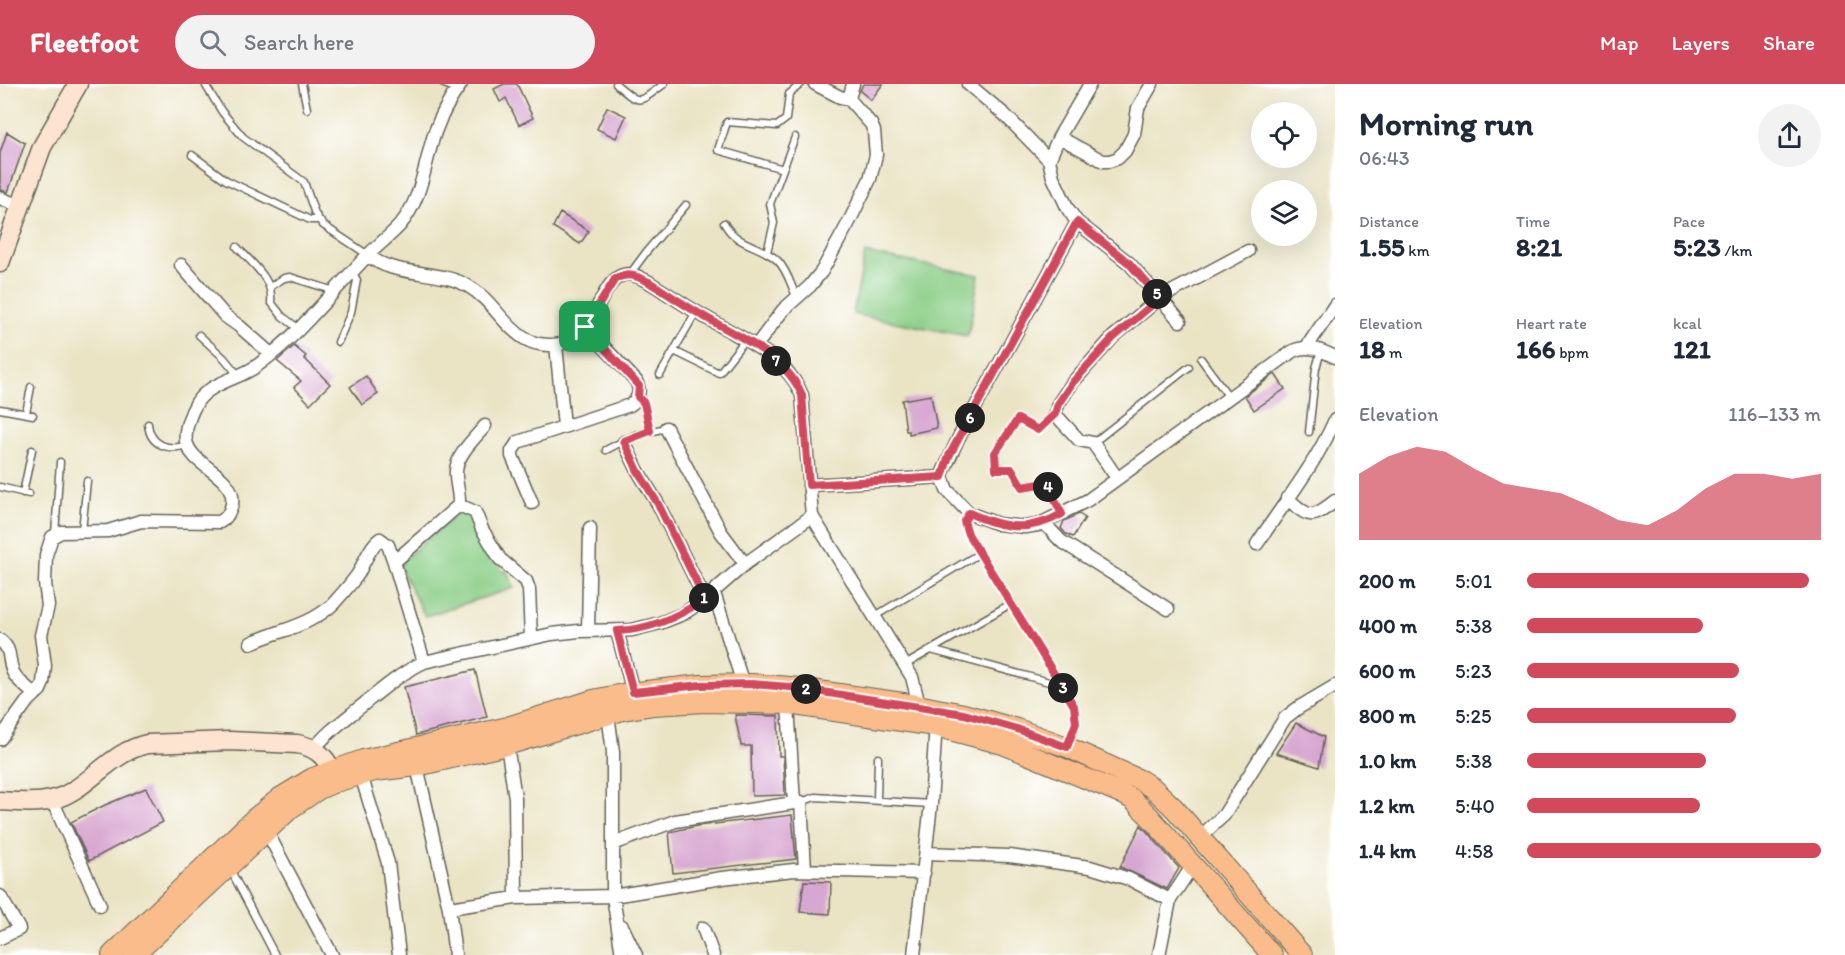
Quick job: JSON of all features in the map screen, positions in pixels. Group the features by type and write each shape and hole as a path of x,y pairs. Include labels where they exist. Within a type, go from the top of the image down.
{"main road":[{"path":"0,263 42,147 78,84"},
{"path":"112,955 254,819 298,786 332,770 363,760 504,728 593,700 633,692 701,685 743,684 790,687 926,716 1003,744 1122,793 1142,808 1272,955"},
{"path":"134,955 266,830 291,808 319,789 375,771 417,766 507,745 634,708 679,703 754,702 926,716 1007,726 1067,747 1140,780 1154,789 1174,808 1302,955"},
{"path":"0,801 52,800 72,791 116,756 147,744 252,741 297,744 314,749 325,758 332,770"}],"street":[{"path":"756,346 783,310 817,279 830,259 864,192 874,165 876,155 874,131 849,99 840,98 815,84"},
{"path":"849,99 853,84"},
{"path":"968,84 1005,115 1049,160 1053,177 1068,209 1077,222 1129,263 1180,321"},
{"path":"1049,160 1059,137 1090,84"},
{"path":"1059,137 1103,161 1118,158 1131,141 1138,108 1152,84"},
{"path":"0,740 34,694 40,690 45,675 41,635 48,606 45,583 49,542 56,534 108,531 141,521 214,523 225,519 231,509 233,494 231,490 193,454 188,445 186,433 188,424 198,401 217,386 257,366 300,330 368,255 399,225 415,201 435,133 459,86"},
{"path":"0,198 20,206"},
{"path":"1077,222 949,456 942,477 947,490 969,513 1010,526 1025,527 1044,523 1088,500 1293,351 1306,348 1335,357"},
{"path":"1117,478 1093,443 1079,440 1055,414 1058,404 1073,382 1105,346 1160,298 1248,250"},
{"path":"368,255 379,264 444,276 466,285 476,291 522,337 544,345 564,344 574,339 585,327 615,279 623,275 630,275 649,282 756,346 785,371 799,388 802,395 812,516 905,666 926,716 931,804 914,955"},
{"path":"181,265 225,316 271,354"},
{"path":"1306,348 1335,305"},
{"path":"532,503 513,456 514,446 523,440 630,405 638,397 636,381 585,327"},
{"path":"556,345 564,426"},
{"path":"1257,544 1314,461 1335,420"},
{"path":"459,505 457,465 485,426"},
{"path":"666,428 721,532 744,564"},
{"path":"624,441 638,471 710,596 743,684"},
{"path":"809,485 942,477"},
{"path":"1287,498 1301,512 1312,516 1319,514 1335,501"},
{"path":"394,562 459,505"},
{"path":"459,505 475,512 482,529 500,559 526,581 529,589 531,638"},
{"path":"314,749 331,730 391,682 424,662 560,633 633,630 683,614 710,596 744,564 812,516"},
{"path":"1044,523 1061,541 1168,609"},
{"path":"588,631 590,528"},
{"path":"251,643 272,633 299,626 326,610 354,580 380,539 388,545 424,662"},
{"path":"617,631 633,692"},
{"path":"0,640 7,646 10,653 14,674 34,694"},
{"path":"1200,837 1224,815 1286,718 1298,708 1335,686"},
{"path":"788,704 805,869"},
{"path":"608,714 613,752 613,896 622,955"},
{"path":"507,745 515,798 516,898"},
{"path":"417,766 449,908 455,955"},
{"path":"361,775 388,863 399,955"},
{"path":"52,800 100,905"},
{"path":"612,844 675,821 798,803"},
{"path":"266,830 332,955"},
{"path":"926,853 1009,856 1090,867 1129,879 1170,900"},
{"path":"1159,955 1170,900 1193,865"},
{"path":"449,908 516,898 613,896 722,878 805,869 924,873"},
{"path":"0,896 19,929 0,938"},
{"path":"615,911 636,955"},
{"path":"703,928 713,955"}],"lane":[{"path":"207,84 206,86 222,112 243,138 304,182 319,220 329,230 368,255"},
{"path":"302,84 307,109"},
{"path":"444,84 459,86"},
{"path":"616,84 638,101 664,84"},
{"path":"783,169 718,150 727,122 770,126 782,123 786,118 789,94 801,84"},
{"path":"767,252 774,223 770,204 795,137"},
{"path":"192,155 226,180 310,220 319,220"},
{"path":"630,275 686,205"},
{"path":"724,223 736,239 767,252 781,263 796,296"},
{"path":"237,247 270,287 271,302 277,311 300,330"},
{"path":"338,342 355,296 357,280 352,272"},
{"path":"270,287 290,277 335,291"},
{"path":"660,375 697,312"},
{"path":"200,335 224,358 238,376"},
{"path":"674,351 719,373 745,340"},
{"path":"1309,432 1316,368 1321,351"},
{"path":"1201,359 1229,397"},
{"path":"1093,443 1189,367"},
{"path":"26,413 31,387"},
{"path":"638,397 644,403 650,431"},
{"path":"0,409 33,415"},
{"path":"1055,414 1038,430 1018,419 995,453 996,469 1012,469 1022,487 1046,483 1062,514"},
{"path":"148,424 150,435 161,444 171,448 188,445"},
{"path":"606,450 650,431 666,428"},
{"path":"0,487 26,493 32,450"},
{"path":"56,534 60,462"},
{"path":"82,532 87,481"},
{"path":"969,513 964,521 965,527 1074,706 1076,714 1074,731 1067,747"},
{"path":"875,616 980,553"},
{"path":"905,666 1012,603"},
{"path":"931,650 1061,685"},
{"path":"877,800 878,758"},
{"path":"798,803 815,797 931,804"},
{"path":"228,866 275,955"}],"green space":[{"path":"865,253 979,275 968,336 853,314"},
{"path":"460,512 472,514 477,533 503,572 507,571 514,588 425,616 400,568 403,560"}],"building":[{"path":"504,84 517,84 533,118 519,125 506,98 500,102 494,89"},
{"path":"863,84 883,84 871,100 860,91"},
{"path":"607,107 626,116 616,138 597,129"},
{"path":"7,132 25,143 8,192 0,190 0,153"},
{"path":"560,213 589,231 580,244 553,227"},
{"path":"294,346 306,356 304,358 330,384 310,404 294,387 301,381 277,361"},
{"path":"1275,374 1285,389 1254,410 1245,396"},
{"path":"366,376 378,394 362,405 350,387"},
{"path":"931,395 937,428 909,434 909,431 906,431 902,400"},
{"path":"1079,514 1085,518 1073,537 1066,534 1061,528 1064,521"},
{"path":"475,670 487,717 416,735 404,687"},
{"path":"735,715 778,716 779,756 783,756 785,795 752,796 751,746 741,746"},
{"path":"1296,723 1324,737 1319,767 1276,753"},
{"path":"146,788 163,822 89,861 71,822"},
{"path":"792,815 796,859 673,873 669,832 697,826"},
{"path":"1141,825 1179,868 1167,889 1120,867"},
{"path":"804,881 831,882 830,914 800,912"}],"route":[{"path":"1077,222 1129,263 1160,298 1113,338 1073,382 1058,404 1055,414 1038,430 1018,419 995,453 996,469 1012,469 1022,487 1046,483 1062,514 1038,525 1025,527 998,524 969,513 964,521 968,534 1074,706 1076,723 1067,747 1017,729 964,714 790,687 752,684 701,685 633,692 617,631 645,628 660,623 683,614 705,599 624,441 650,431 644,403 638,397 639,386 585,327 615,279 623,275 640,278 756,346 777,362 799,388 802,395 809,485 942,477 949,456 1077,222"}]}
